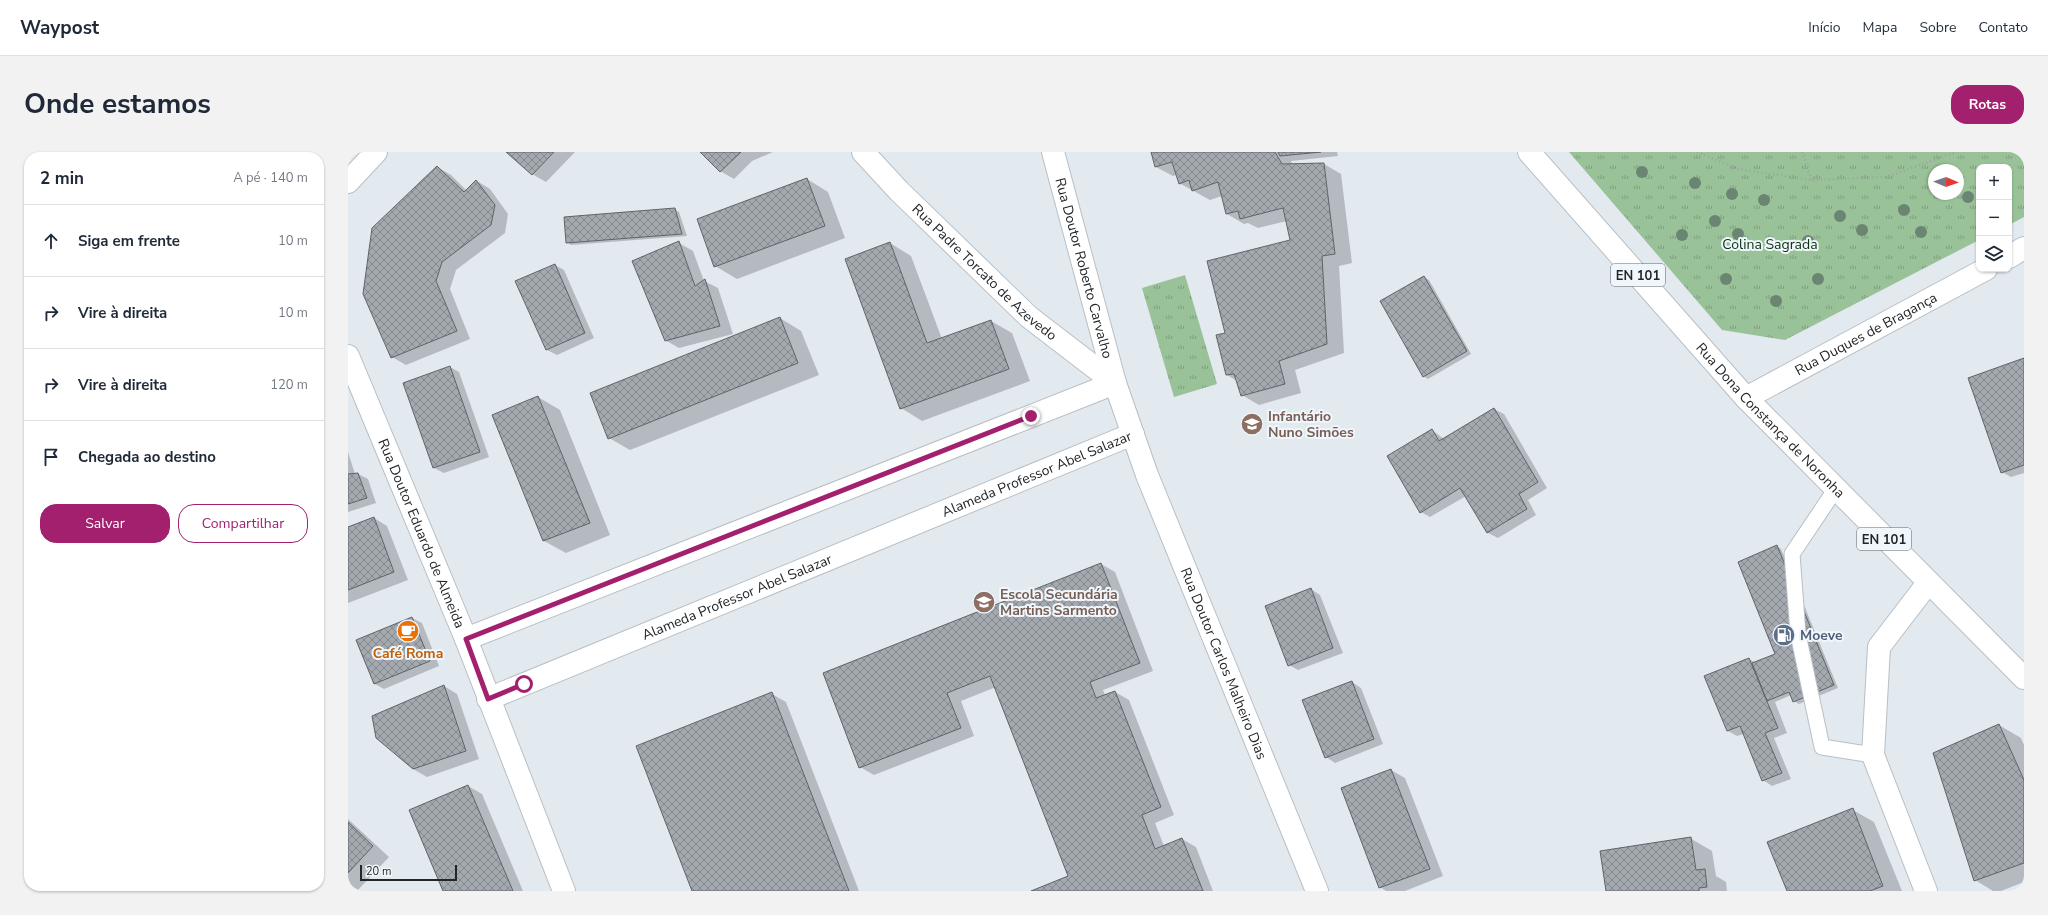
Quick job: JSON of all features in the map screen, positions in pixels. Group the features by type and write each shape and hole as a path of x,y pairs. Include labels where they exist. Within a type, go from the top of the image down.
{"street":[{"path":"348,182 376,152"},
{"name":"Rua Padre Torcato de Azevedo","path":"863,152 900,191 1029,317 1115,383"},
{"name":"Rua Doutor Roberto Carvalho","path":"1053,152 1115,383"},
{"name":"Rua Dona Constança de Noronha","path":"1529,152 1746,398 2024,678"},
{"path":"2012,254 2024,248"},
{"name":"Rua Duques de Bragança","path":"1746,398 1980,272"},
{"name":"Rua Doutor Eduardo de Almeida","path":"348,356 466,639 488,699 564,891"},
{"path":"466,639 1115,383"},
{"name":"Alameda Professor Abel Salazar","path":"488,699 1133,434 1115,383"},
{"name":"Rua Doutor Carlos Malheiro Dias","path":"1133,434 1147,475 1317,891"},
{"path":"1926,891 1873,755 1879,647 1928,583"}],"lane":[{"path":"1836,490 1792,554 1798,634 1822,747 1873,755"}],"path":[{"path":"1697,152 1738,169 1812,180 1886,177 1957,152"},
{"path":"1802,152 1812,180"}],"green space":[{"name":"Colina Sagrada","path":"1569,152 2024,152 2024,217 2012,223 2012,164 1976,164 1976,242 1785,340 1722,330"},
{"path":"1185,275 1217,384 1174,397 1142,288"}],"building":[{"path":"506,152 554,152 532,175"},
{"path":"700,152 741,152 720,172"},
{"path":"1151,152 1275,152 1282,164 1324,163 1335,254 1322,256 1327,344 1279,361 1285,384 1241,396 1234,374 1226,375 1216,335 1225,333 1207,261 1290,240 1283,208 1240,219 1238,211 1226,214 1218,182 1192,191 1189,180 1179,184 1172,162 1155,167"},
{"path":"1278,152 1321,152 1280,156"},
{"path":"437,166 464,192 476,180 495,205 491,225 442,262 436,281 457,331 391,358 363,294 372,228"},
{"path":"807,178 825,226 714,267 697,219"},
{"path":"675,208 682,234 566,243 564,217"},
{"path":"679,241 695,286 705,279 720,326 665,341 632,261"},
{"path":"890,242 927,343 991,320 1009,369 900,409 845,259"},
{"path":"555,264 585,333 546,350 515,281"},
{"path":"1424,276 1467,351 1423,377 1380,301"},
{"path":"780,317 798,363 608,439 590,393"},
{"path":"2024,358 2024,465 2001,473 1968,378"},
{"path":"450,366 480,452 433,468 403,383"},
{"path":"538,396 590,523 543,541 492,415"},
{"path":"1494,408 1538,482 1519,494 1527,509 1487,533 1460,488 1420,513 1387,456 1432,429 1439,441"},
{"path":"358,473 367,498 348,504 348,474"},
{"path":"374,517 394,572 348,590 348,527"},
{"path":"1777,545 1834,685 1793,702 1789,692 1767,701 1752,663 1775,654 1738,562"},
{"path":"1101,563 1140,663 1090,682 1096,698 1115,691 1161,807 1142,815 1155,849 1182,838 1203,891 1031,891 1068,876 990,676 947,693 961,728 859,768 823,673"},
{"path":"1311,588 1333,648 1288,666 1265,606"},
{"path":"412,617 430,661 374,684 356,640"},
{"path":"1749,658 1778,728 1765,733 1782,773 1762,781 1740,726 1727,731 1704,676"},
{"path":"1352,681 1374,739 1325,758 1302,700"},
{"path":"444,685 466,751 413,769 376,738 372,716"},
{"path":"772,692 849,891 692,891 636,746"},
{"path":"1999,724 2024,780 2024,863 1974,881 1933,753"},
{"path":"1391,769 1430,869 1379,888 1341,788"},
{"path":"468,785 513,891 443,891 409,810"},
{"path":"1853,808 1883,886 1870,891 1787,891 1767,842"},
{"path":"348,822 373,846 348,873"},
{"path":"1691,837 1696,870 1705,869 1707,887 1699,888 1699,891 1606,891 1600,851"}],"place":[{"name":"Infantário Nuno Simões","path":"1252,424"},
{"name":"Escola Secundária Martins Sarmento","path":"984,602"},
{"name":"Café Roma","path":"408,631"},
{"name":"Moeve","path":"1784,635"}],"route":[{"path":"524,684 488,699 466,639 1031,416"}]}
